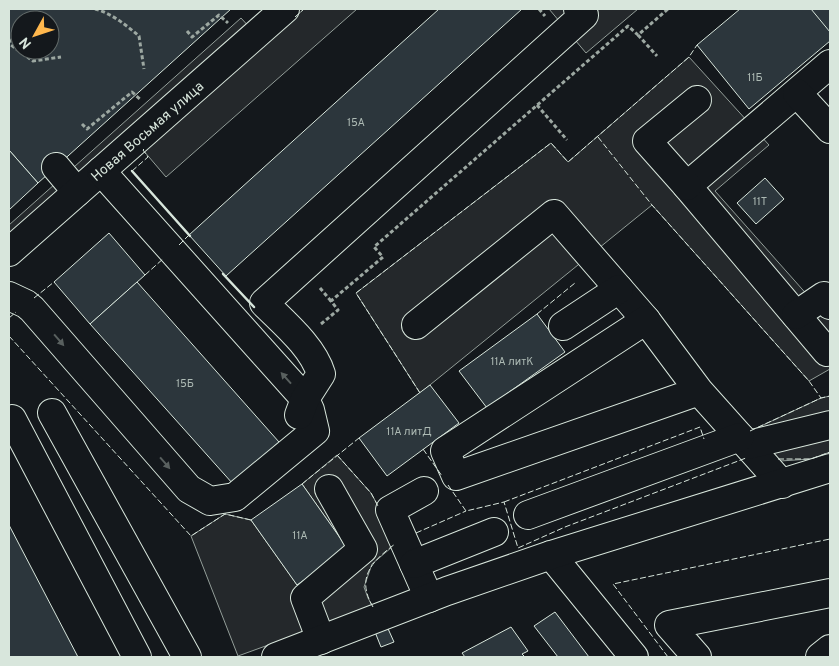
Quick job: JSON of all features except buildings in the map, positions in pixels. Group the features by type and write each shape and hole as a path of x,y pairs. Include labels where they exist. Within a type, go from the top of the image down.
{"lane":[{"path":"290,441 305,399 321,374 318,362 292,330 264,303 584,16 578,9"},
{"name":"Новая Восьмая улица","path":"9,252 100,172 274,12"},
{"path":"687,186 830,64"},
{"path":"797,92 830,129"},
{"path":"697,100 647,141 827,352 830,351"},
{"path":"56,168 77,192"},
{"path":"18,300 188,489 210,501 235,497 315,431 305,399 100,172"},
{"path":"416,325 554,214 646,320 699,390 782,484"},
{"path":"563,326 619,289"},
{"path":"796,315 824,296 830,305"},
{"path":"646,320 444,451 456,476 699,390"},
{"path":"52,413 187,657"},
{"path":"12,419 137,657"},
{"path":"528,515 744,441 830,425"},
{"path":"276,657 429,598 551,555 830,468"},
{"path":"321,640 305,598 364,549 329,489"},
{"path":"424,491 390,510 429,598"},
{"path":"414,564 494,532"},
{"path":"551,555 634,657"},
{"path":"697,657 669,624 830,593"},
{"path":"820,657 830,649"}],"path":[{"path":"95,9 125,24 139,36 144,69"},
{"path":"638,35 668,9"},
{"path":"187,31 192,36 219,14 228,23"},
{"path":"300,341 338,310 331,300 382,257 374,247 628,26 656,56"},
{"path":"9,39 11,45 33,61 61,57"},
{"path":"82,124 87,129 132,92 141,100"},
{"path":"537,105 567,140"}],"shaded area":[{"path":"304,9 357,9 166,177 143,150"},
{"path":"549,9 638,9 586,53"},
{"path":"241,18 252,30 9,246 9,225"},
{"path":"689,57 769,145 715,191 810,298 830,282 830,369 809,381 652,205 420,393 356,293 551,143 568,162"},
{"path":"830,396 830,452 811,459 780,461 762,451 746,433 821,398"},
{"path":"337,455 371,493 398,542 372,564 364,587 373,607 238,656 191,536 225,514 251,520 297,585 348,549 302,484"}],"fence":[{"path":"295,17 304,9"},
{"path":"420,393 356,293 551,143 568,162 689,57 697,45"},
{"path":"598,137 652,205 809,381 821,398"},
{"path":"132,171 148,157 144,149"},
{"path":"179,245 189,235"},
{"path":"145,275 164,258"},
{"path":"34,298 54,282"},
{"path":"537,314 575,283"},
{"path":"9,318 16,312"},
{"path":"9,336 191,536 225,514 251,520"},
{"path":"750,431 821,398 830,396"},
{"path":"504,502 700,427 704,439"},
{"path":"302,484 359,438"},
{"path":"423,449 442,476"},
{"path":"778,459 811,459 830,452"},
{"path":"337,455 371,493 379,508"},
{"path":"448,485 466,511 504,502 518,548 565,527 746,458"},
{"path":"416,533 466,511"},
{"path":"668,657 613,584 830,539"},
{"path":"373,607 368,597 366,579 373,564 395,544"}],"wall":[{"path":"132,171 190,236"},
{"path":"223,274 254,307"}]}
